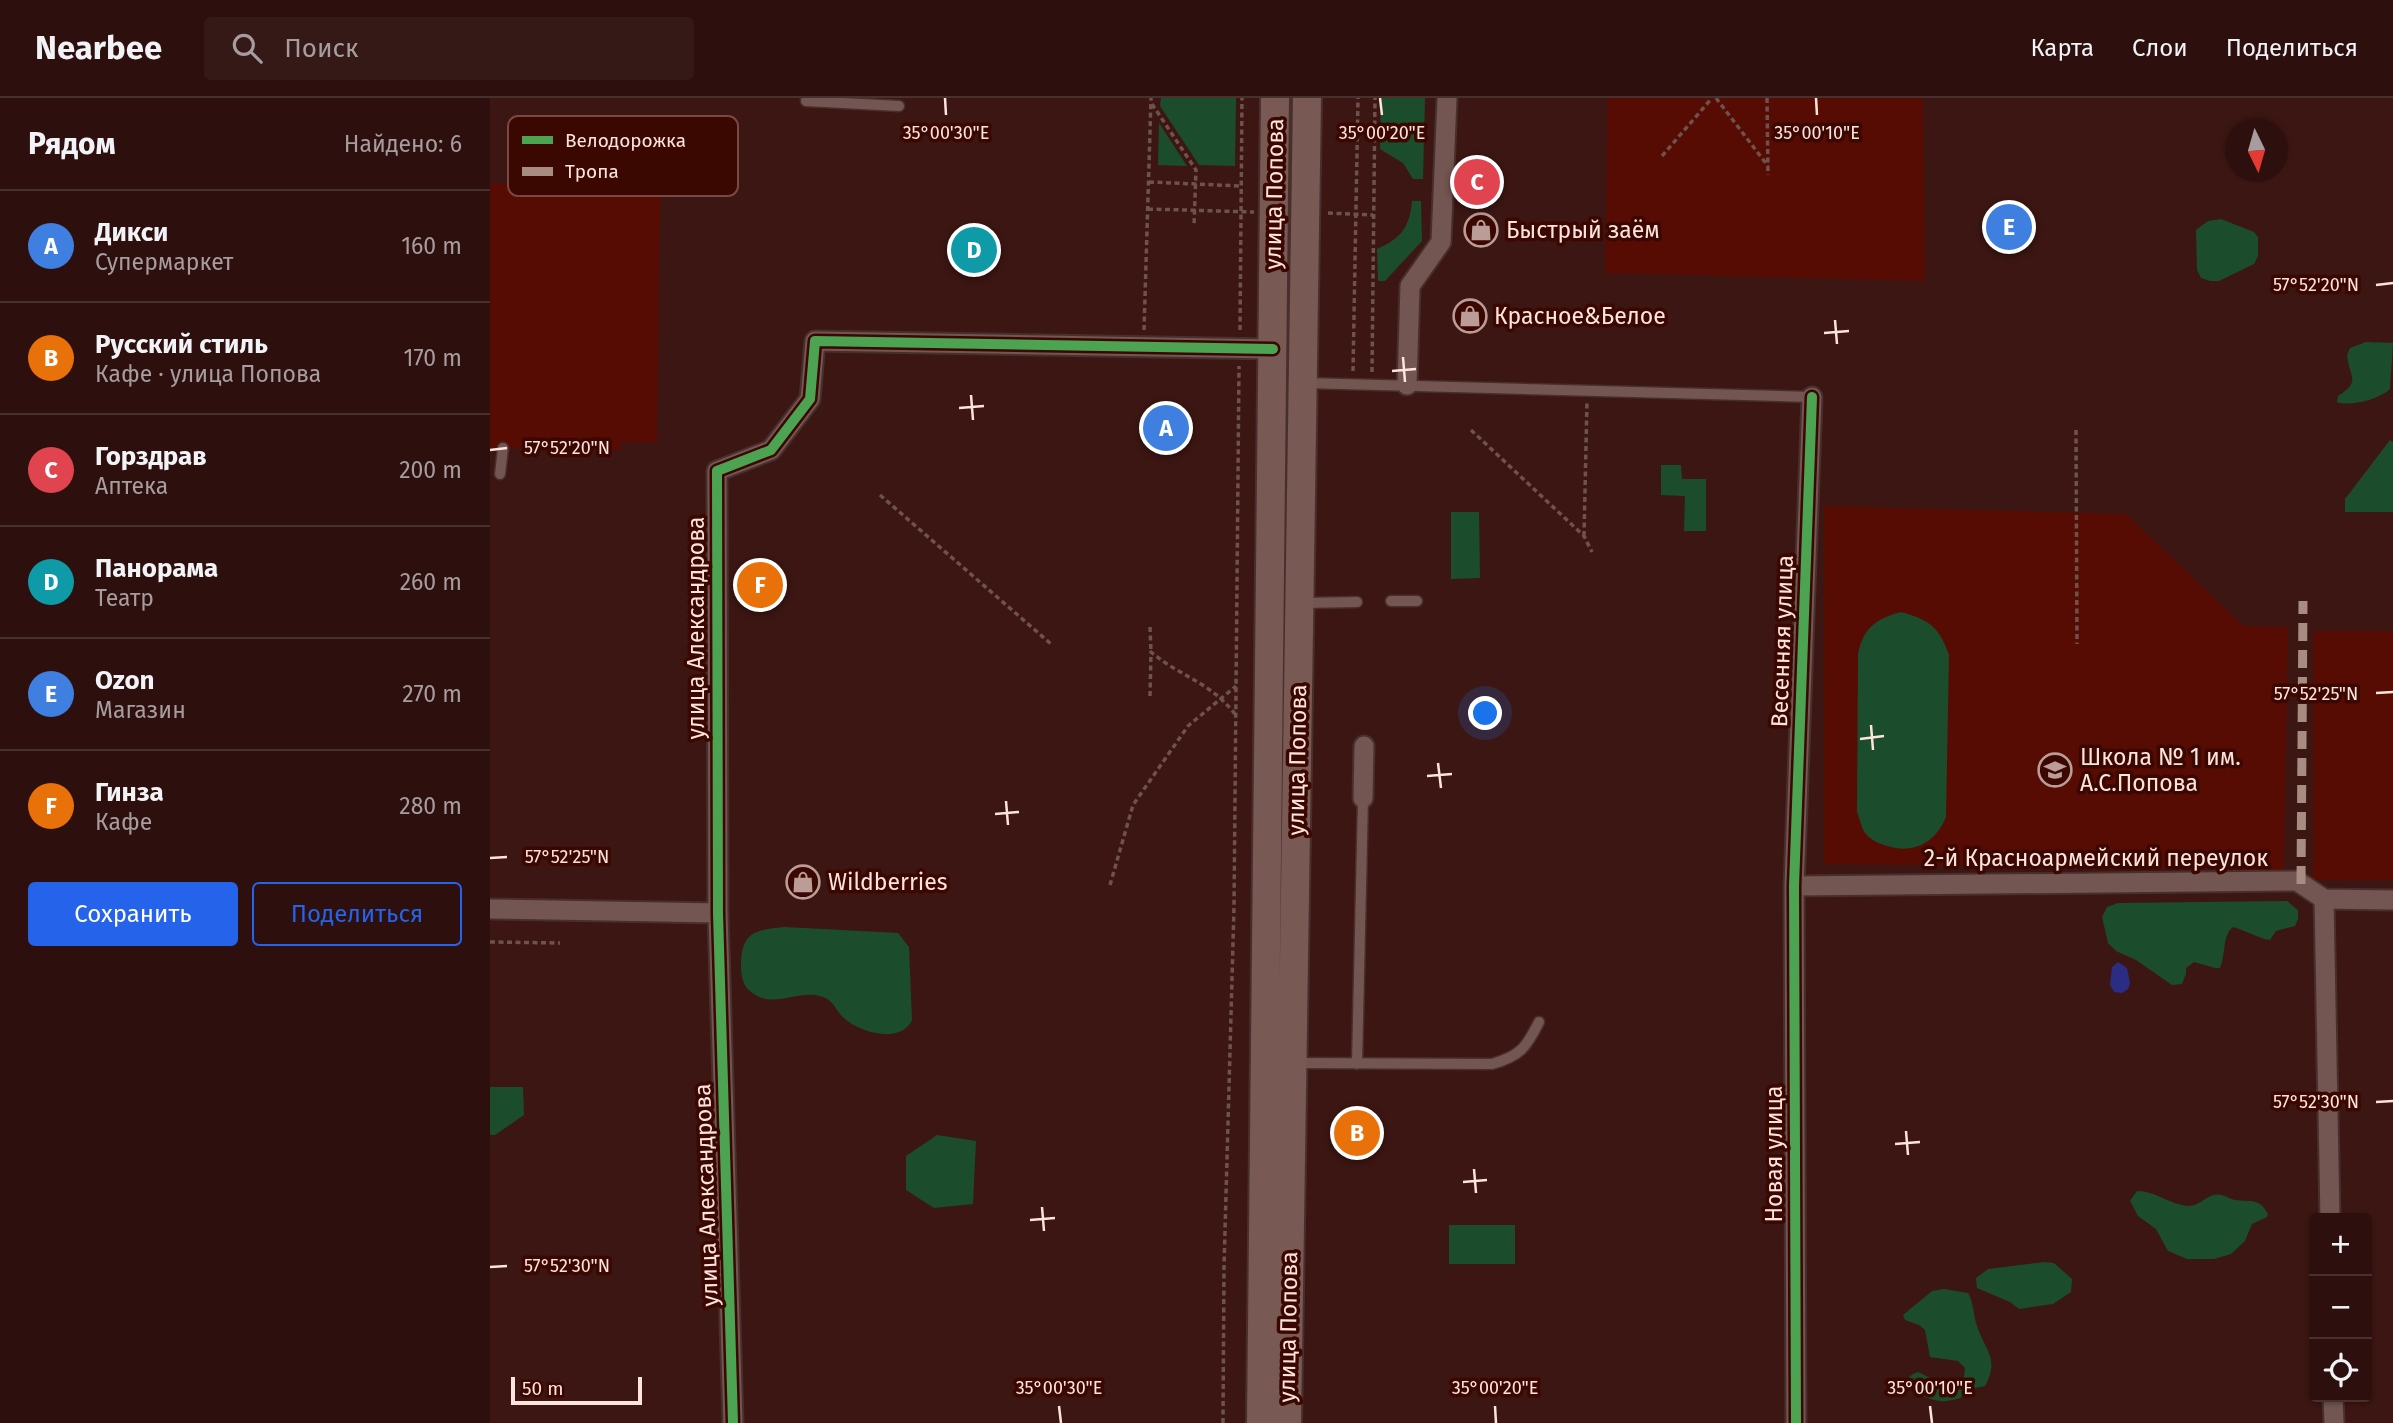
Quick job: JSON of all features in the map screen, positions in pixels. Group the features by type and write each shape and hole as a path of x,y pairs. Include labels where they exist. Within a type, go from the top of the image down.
{"main road":[{"name":"улица Попова","path":"1275,98 1288,350 1302,383 1287,1423"},
{"name":"улица Попова","path":"1261,1423 1288,350 1307,98"}],"street":[{"path":"1407,385 1410,286 1441,242 1447,98"},
{"name":"улица Александрова","path":"733,1423 719,914 717,471 771,450 810,399 815,341 1288,350"},
{"name":"Весенняя улица","path":"1794,886 1812,397"},
{"path":"1363,798 1364,746"},
{"name":"2-й Красноармейский переулок","path":"1794,886 2297,881 2323,899"},
{"name":"Новая улица","path":"1794,886 1796,1423"},
{"path":"2330,1213 2323,899 2393,900"},
{"path":"490,909 719,914"},
{"path":"2333,1402 2334,1423"}],"lane":[{"path":"806,101 899,106"},
{"path":"1302,383 1812,397"},
{"path":"500,474 503,448"},
{"path":"1391,601 1417,601"},
{"path":"1299,603 1357,602"},
{"path":"1357,1064 1363,798"},
{"path":"1292,1063 1492,1064 1521,1051 1539,1022"}],"path":[{"path":"1223,1423 1236,716 1242,98"},
{"path":"1353,384 1358,98"},
{"path":"1372,384 1375,98"},
{"path":"1662,156 1714,98 1768,166"},
{"path":"1767,98 1768,176"},
{"path":"1143,346 1151,100"},
{"path":"1151,100 1196,170 1194,225"},
{"path":"1149,182 1241,186"},
{"path":"1584,536 1588,391"},
{"path":"1471,430 1584,536 1592,552"},
{"path":"2076,430 2077,645"},
{"path":"880,495 1051,644"},
{"path":"1150,627 1150,696"},
{"path":"1151,653 1178,672 1204,684 1222,698 1236,716"},
{"path":"1110,885 1133,804 1188,726 1236,686"},
{"path":"490,942 559,943"}],"shaded area":[{"path":"1608,98 1923,98 1925,281 1605,273"},
{"path":"490,183 508,184 508,196 660,196 657,443 621,442 621,450 490,448"},
{"name":"Школа № 1 им. А.С.Попова","path":"1824,506 2126,514 2244,626 2288,627 2284,870 1824,864"},
{"path":"2313,631 2393,631 2393,880 2313,880"},
{"path":"2118,962 2127,968 2130,983 2128,989 2122,993 2114,992 2110,985 2112,967"}],"green space":[{"path":"1161,98 1236,98 1235,166 1199,165 1160,106"},
{"path":"1381,98 1425,98 1423,179 1413,179 1403,163 1380,149"},
{"path":"1159,123 1187,166 1158,165"},
{"path":"1412,201 1421,201 1422,241 1385,281 1378,281 1377,249 1403,231"},
{"path":"2221,219 2254,232 2258,237 2258,256 2254,264 2219,281 2210,281 2201,278 2197,270 2196,230 2208,221"},
{"path":"2366,342 2393,343 2390,389 2365,401 2337,402 2338,396 2352,382 2347,355 2350,348"},
{"path":"2390,440 2393,442 2393,512 2345,512 2345,499"},
{"path":"1661,465 1681,465 1682,479 1706,479 1706,531 1684,531 1685,496 1661,495"},
{"path":"1451,512 1479,512 1480,578 1451,579"},
{"path":"1901,612 1932,626 1949,655 1946,817 1929,840 1913,848 1904,849 1884,845 1867,835 1857,812 1858,654 1863,637 1872,626 1885,617"},
{"path":"2287,901 2298,910 2295,926 2276,931 2270,940 2233,927 2227,935 2220,968 2194,962 2186,968 2182,984 2172,985 2136,960 2116,951 2108,943 2102,917 2107,907 2118,903"},
{"path":"784,927 898,933 909,947 912,1020 907,1027 890,1034 870,1032 845,1019 830,1001 823,997 805,995 767,999 750,991 744,983 741,970 746,940 757,932"},
{"path":"490,1087 523,1087 524,1115 495,1135 490,1135"},
{"path":"937,1135 976,1141 973,1204 934,1208 906,1190 906,1156"},
{"path":"2137,1191 2189,1206 2220,1195 2258,1203 2268,1214 2252,1224 2245,1241 2231,1254 2214,1259 2187,1259 2168,1251 2156,1229 2138,1216 2130,1201"},
{"path":"1449,1225 1515,1225 1515,1264 1449,1264"},
{"path":"2054,1263 2072,1279 2071,1292 2053,1304 2019,1309 2010,1302 1977,1288 1976,1278 1988,1269"},
{"path":"1944,1289 1968,1293 1977,1326 1990,1355 1991,1368 1985,1386 1974,1388 1959,1398 1938,1401 1914,1391 1909,1386 1910,1376 1918,1372 1949,1387 1956,1387 1964,1377 1965,1368 1958,1361 1930,1357 1925,1330 1905,1320 1903,1315 1932,1291"}],"marked path":[{"path":"2301,884 2303,601"}],"cycle path":[{"path":"733,1423 718,913 717,471 771,450 810,399 815,341 1273,349"},
{"path":"1796,1423 1794,886 1812,397"}],"place":[{"name":"Горздрав","path":"1477,182"},
{"name":"Ozon","path":"2009,227"},
{"name":"Быстрый заём","path":"1481,230"},
{"name":"Панорама","path":"974,250"},
{"name":"Красное&Белое","path":"1470,316"},
{"name":"Дикси","path":"1166,428"},
{"name":"Гинза","path":"760,585"},
{"name":"Школа № 1 им. А.С.Попова","path":"2055,770"},
{"name":"Wildberries","path":"803,882"},
{"name":"Русский стиль","path":"1357,1133"}]}
